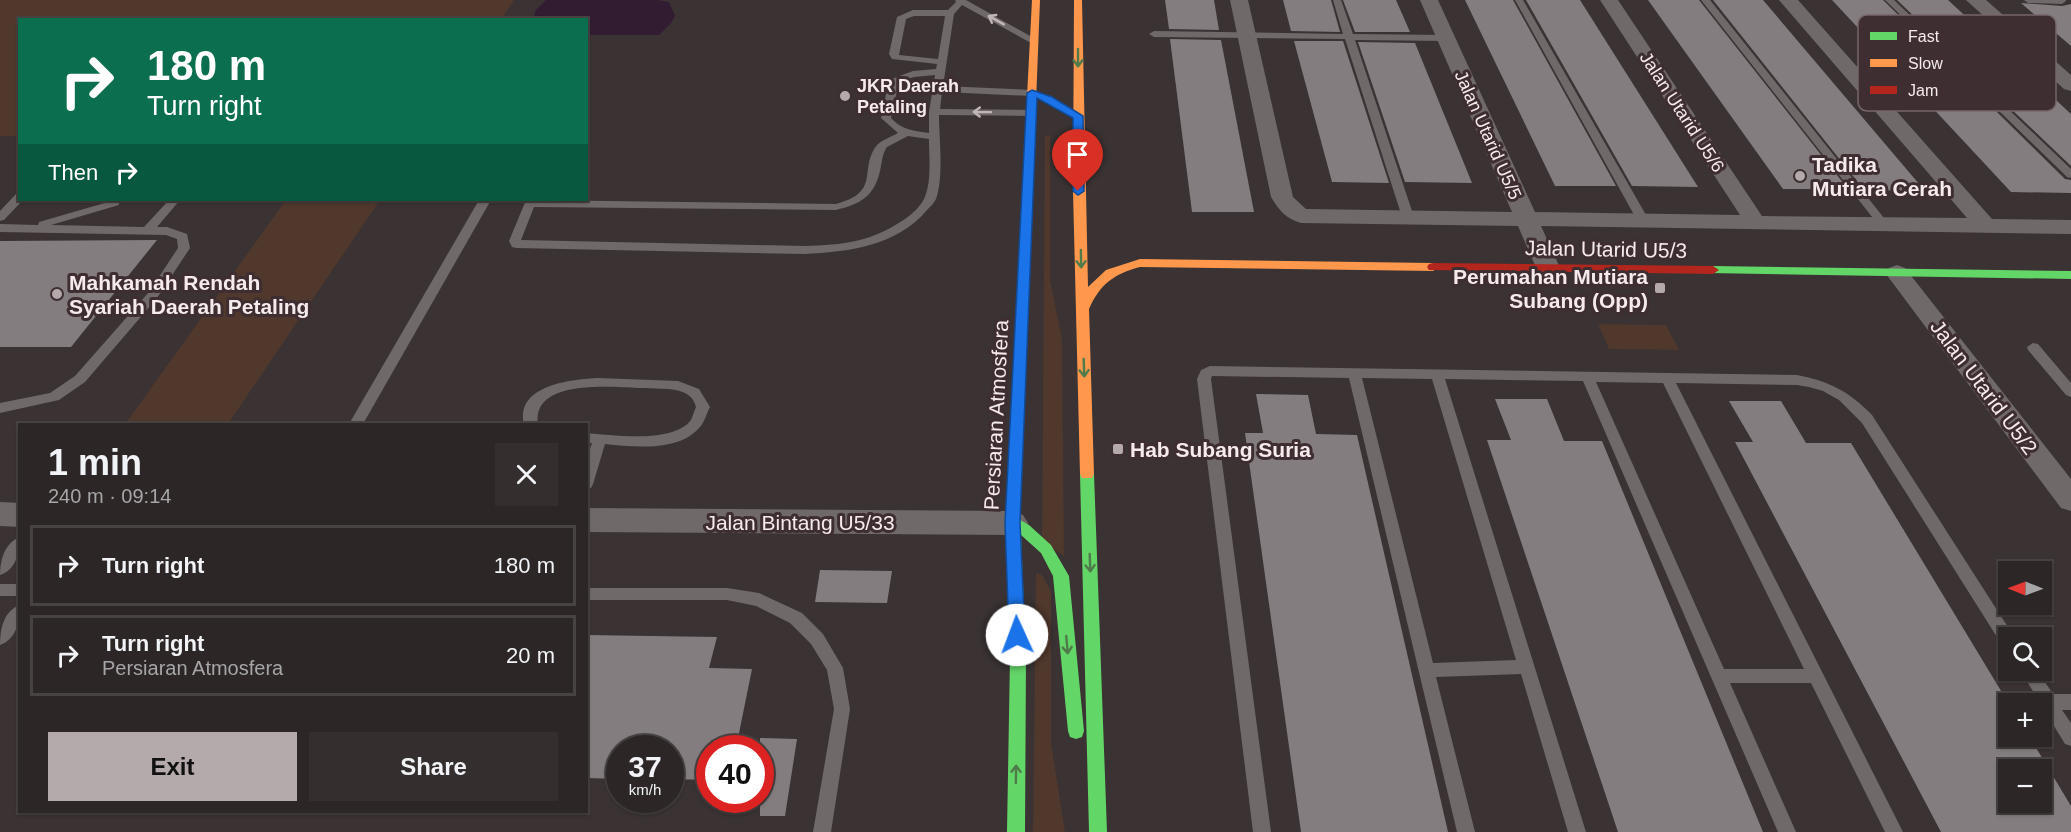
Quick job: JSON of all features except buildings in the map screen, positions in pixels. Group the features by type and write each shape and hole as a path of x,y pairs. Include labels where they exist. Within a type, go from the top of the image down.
{"street":[{"name":"Persiaran Atmosfera","path":"1016,832 1018,657 1013,523 1040,108 1032,93 1036,0"},
{"path":"1078,0 1078,90 1069,108 1080,221 1097,827"},
{"path":"1239,0 1282,197 1288,207 1301,216 2071,227"},
{"name":"Jalan Utarid U5/5","path":"1429,0 1524,220 1549,270"},
{"name":"Jalan Utarid U5/6","path":"1609,0 1755,223"},
{"path":"1788,0 1858,80"},
{"path":"1976,0 1993,15"},
{"path":"2056,72 2071,85"},
{"path":"1069,108 1078,90"},
{"path":"1032,93 1040,108"},
{"path":"1885,111 1986,226"},
{"path":"1080,221 1095,241"},
{"path":"1121,255 1140,263"},
{"path":"1082,310 1092,286 1112,270 1140,263"},
{"name":"Jalan Utarid U5/3","path":"1140,263 2071,275"},
{"name":"Jalan Utarid U5/2","path":"1897,273 2071,500"},
{"path":"0,514 18,515"},
{"name":"Jalan Bintang U5/33","path":"588,520 1013,523"},
{"path":"1013,523 1046,549 1062,576 1073,716 1097,827"}],"lane":[{"path":"1337,0 1408,217"},
{"path":"1519,0 1644,222"},
{"path":"1705,0 1884,225"},
{"path":"1889,0 1905,15"},
{"path":"2028,0 2062,1"},
{"path":"904,134 883,145 879,151 869,192 854,204 836,207 531,202 514,241 516,244 804,250 849,247 888,236 916,216 930,199 934,175 934,112 950,13 960,1 1034,41"},
{"path":"941,66 906,60 895,57 894,54 902,17 906,14 950,13"},
{"path":"1154,34 1445,38"},
{"path":"933,136 904,134 894,128 886,118 894,80 941,66"},
{"path":"938,89 1032,93"},
{"path":"934,112 1040,108"},
{"path":"2004,111 2071,175"},
{"path":"0,218 18,198"},
{"path":"148,230 174,201"},
{"path":"357,423 484,201"},
{"path":"36,227 46,222 115,203"},
{"path":"0,228 167,231 183,237 184,249 153,295 80,379 54,397 0,408"},
{"path":"2033,347 2071,393"},
{"path":"1262,832 1204,376 1210,371 1667,377 1797,380 1823,384 1852,402 1867,419 2000,627"},
{"path":"1354,372 1466,832"},
{"path":"1437,374 1577,832"},
{"path":"1587,376 1787,832"},
{"path":"1667,377 1894,832"},
{"path":"531,423 529,418 536,399 560,386 582,382 678,386 693,390 699,395 703,407 695,425 679,435 651,441 593,438 588,471"},
{"path":"0,570 18,546"},
{"path":"0,590 18,590"},
{"path":"588,594 727,594 759,600 796,618 817,639 835,668 842,709 822,832"},
{"path":"0,638 18,614"},
{"path":"1426,670 1527,667"},
{"path":"1719,676 1816,676"},
{"path":"2052,702 2071,702"},
{"path":"2052,708 2071,738"}],"shaded area":[{"path":"0,0 514,0 502,18 18,18 18,136 0,136"},
{"path":"546,0 657,0 669,2 675,16 659,35 588,35 588,18 536,18 534,17 536,10"},
{"path":"1045,136 1050,136 1050,280 1062,339 1064,556 1042,541"},
{"path":"285,201 379,201 229,423 126,423"},
{"path":"1598,324 1666,325 1679,350 1609,349"},
{"path":"1036,573 1042,575 1051,591 1051,743 1065,832 1033,832"}],"traffic: fast":[{"path":"1713,270 2071,275"},
{"path":"1016,832 1018,657 1013,523 1022,308"},
{"path":"1087,474 1098,832"},
{"path":"1013,523 1024,529 1046,549 1061,576 1076,731"}],"traffic: slow":[{"path":"1022,308 1036,0"},
{"path":"1078,0 1079,191 1087,474"},
{"path":"1082,310 1092,290 1104,277 1140,263 1433,267"}],"traffic: jam":[{"path":"1433,267 1713,270"}],"place":[{"name":"JKR Daerah Petaling","path":"845,96"},
{"name":"Tadika Mutiara Cerah","path":"1800,176"},
{"name":"Perumahan Mutiara Subang (Opp)","path":"1660,288"},
{"name":"Mahkamah Rendah Syariah Daerah Petaling","path":"57,294"},
{"name":"Hab Subang Suria","path":"1118,449"}],"route":[{"path":"1017,635 1013,523 1032,93 1049,99 1078,116 1078,191"}]}
